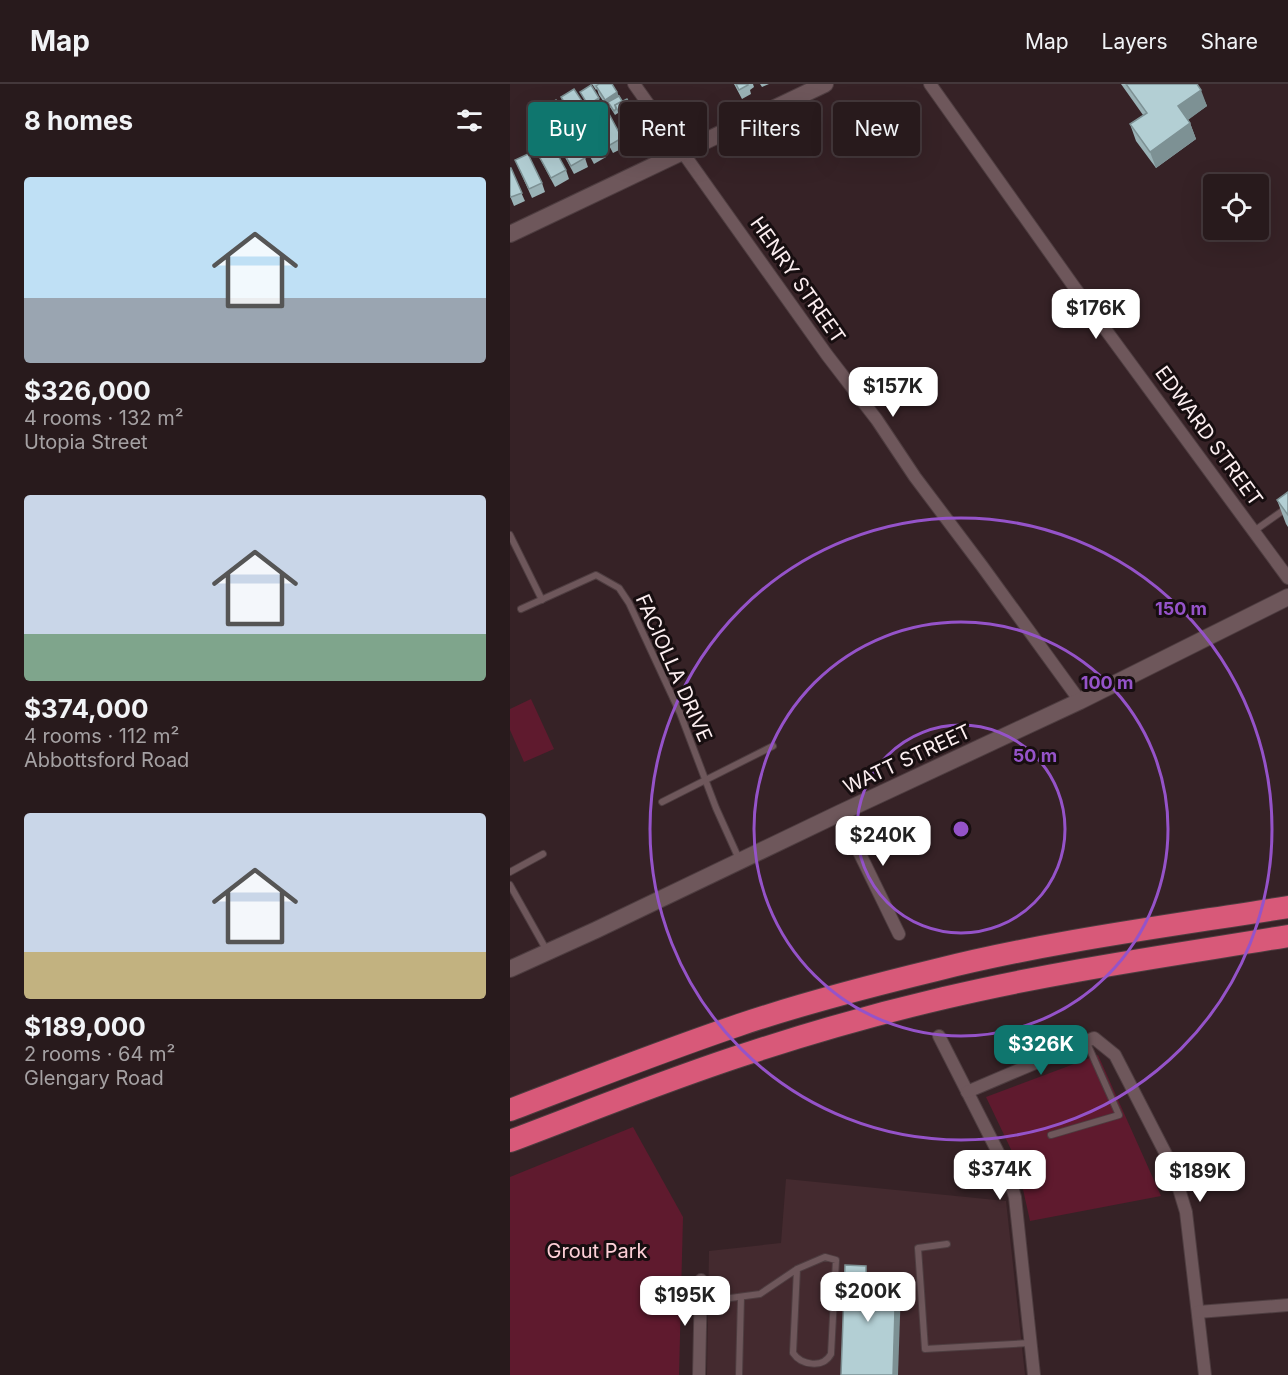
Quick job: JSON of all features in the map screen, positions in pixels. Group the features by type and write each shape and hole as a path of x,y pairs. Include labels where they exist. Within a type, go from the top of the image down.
{"highway":[{"path":"510,1110 741,1024 916,974 1035,948 1288,907"},
{"path":"510,1141 741,1055 894,1011 963,993 1041,977 1288,936"}],"street":[{"name":"HENRY STREET","path":"634,84 647,102"},
{"path":"707,140 825,84"},
{"name":"EDWARD STREET","path":"930,84 1075,288 1288,578"},
{"path":"510,234 673,156"},
{"name":"HENRY STREET","path":"687,156 827,355 877,420 915,477 1080,701"},
{"name":"WATT STREET","path":"510,969 1080,701 1288,597"},
{"path":"840,813 899,934"},
{"path":"939,1036 1006,1170 1015,1197 1034,1375"},
{"path":"967,1092 1094,1038 1115,1055 1172,1166 1186,1212 1204,1375"},
{"path":"699,1375 701,1280"},
{"path":"1198,1312 1288,1305"}],"lane":[{"path":"1254,531 1288,507"},
{"path":"510,535 542,600"},
{"name":"FACIOLLA DRIVE","path":"521,609 596,575 619,588 629,603 680,713 716,808 741,862"},
{"path":"662,802 773,746"},
{"path":"510,872 543,854"},
{"path":"510,885 548,952"},
{"path":"1051,1135 1119,1115 1086,1041"},
{"path":"947,1244 918,1248 925,1349 1031,1342"},
{"path":"701,1302 760,1294 797,1269 825,1257 836,1260 831,1354 829,1359 822,1363 802,1362 793,1353 797,1269"},
{"path":"739,1375 741,1297"}],"shaded area":[{"path":"786,1179 1006,1201 1025,1375 707,1375 709,1251 781,1243"}],"green space":[{"path":"531,699 554,749 524,762 510,730 510,709"},
{"path":"1098,1055 1161,1196 1030,1221 1017,1162 986,1097"},
{"name":"Grout Park","path":"633,1127 683,1217 679,1375 510,1375 510,1177"}],"building":[{"path":"612,84 617,92 605,100 596,86"},
{"path":"736,84 748,84 748,85 739,90"},
{"path":"1126,84 1197,84 1201,90 1178,106 1190,123 1150,152 1130,124 1147,113"},
{"path":"591,85 599,98 593,102 586,102 580,92"},
{"path":"574,89 582,101 564,102 561,97"},
{"path":"619,96 622,101 615,105 614,111 608,102"},
{"path":"620,102 620,115 615,105"},
{"path":"608,112 620,134 620,139 610,145"},
{"path":"528,154 542,183 529,189 515,160"},
{"path":"539,156 558,156 566,170 551,178"},
{"path":"566,156 584,156 585,158 571,166"},
{"path":"510,168 522,193 511,197 510,195"},
{"path":"1288,492 1288,515 1277,500"},
{"path":"845,1265 866,1266 866,1275 896,1276 893,1375 841,1375"}]}
